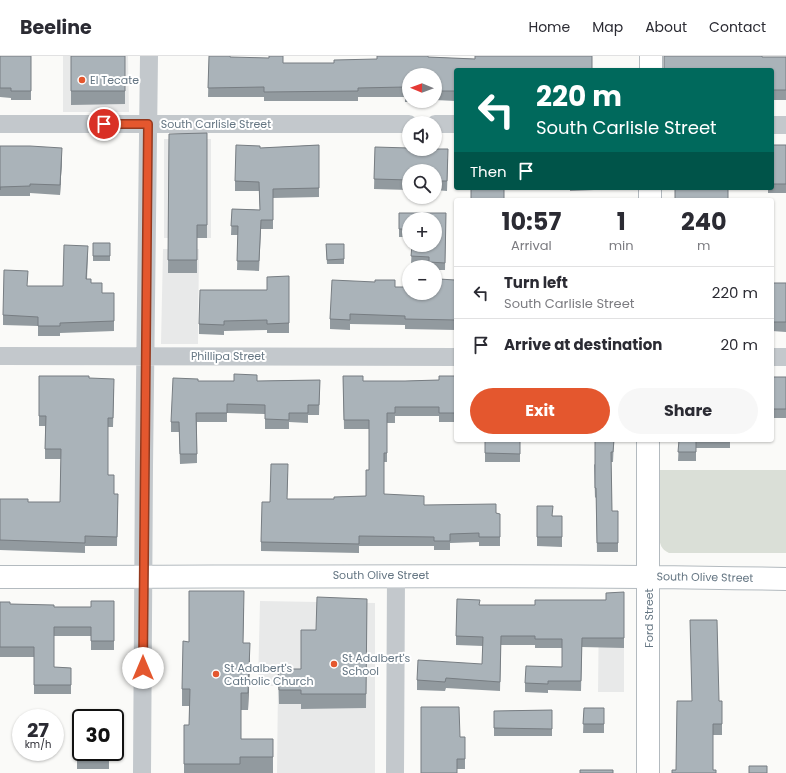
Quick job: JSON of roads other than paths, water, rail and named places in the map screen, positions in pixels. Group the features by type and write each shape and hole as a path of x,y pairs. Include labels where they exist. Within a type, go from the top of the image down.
{"street":[{"path":"142,773 149,56"},
{"path":"651,56 651,68"},
{"name":"South Carlisle Street","path":"0,124 402,124"},
{"path":"442,124 454,124"},
{"path":"774,124 786,124"},
{"name":"Phillipa Street","path":"0,356 454,357"},
{"path":"774,357 786,357"},
{"name":"Ford Street","path":"648,442 648,773"},
{"path":"395,773 396,576"},
{"name":"South Olive Street","path":"0,577 649,576 786,578"},
{"name":"South Olive Street","path":"762,578 786,588"}],"place":[{"name":"El Tecate","path":"82,80"},
{"name":"St Adalbert's School","path":"334,664"},
{"name":"St Adalbert's Catholic Church","path":"216,674"}]}
